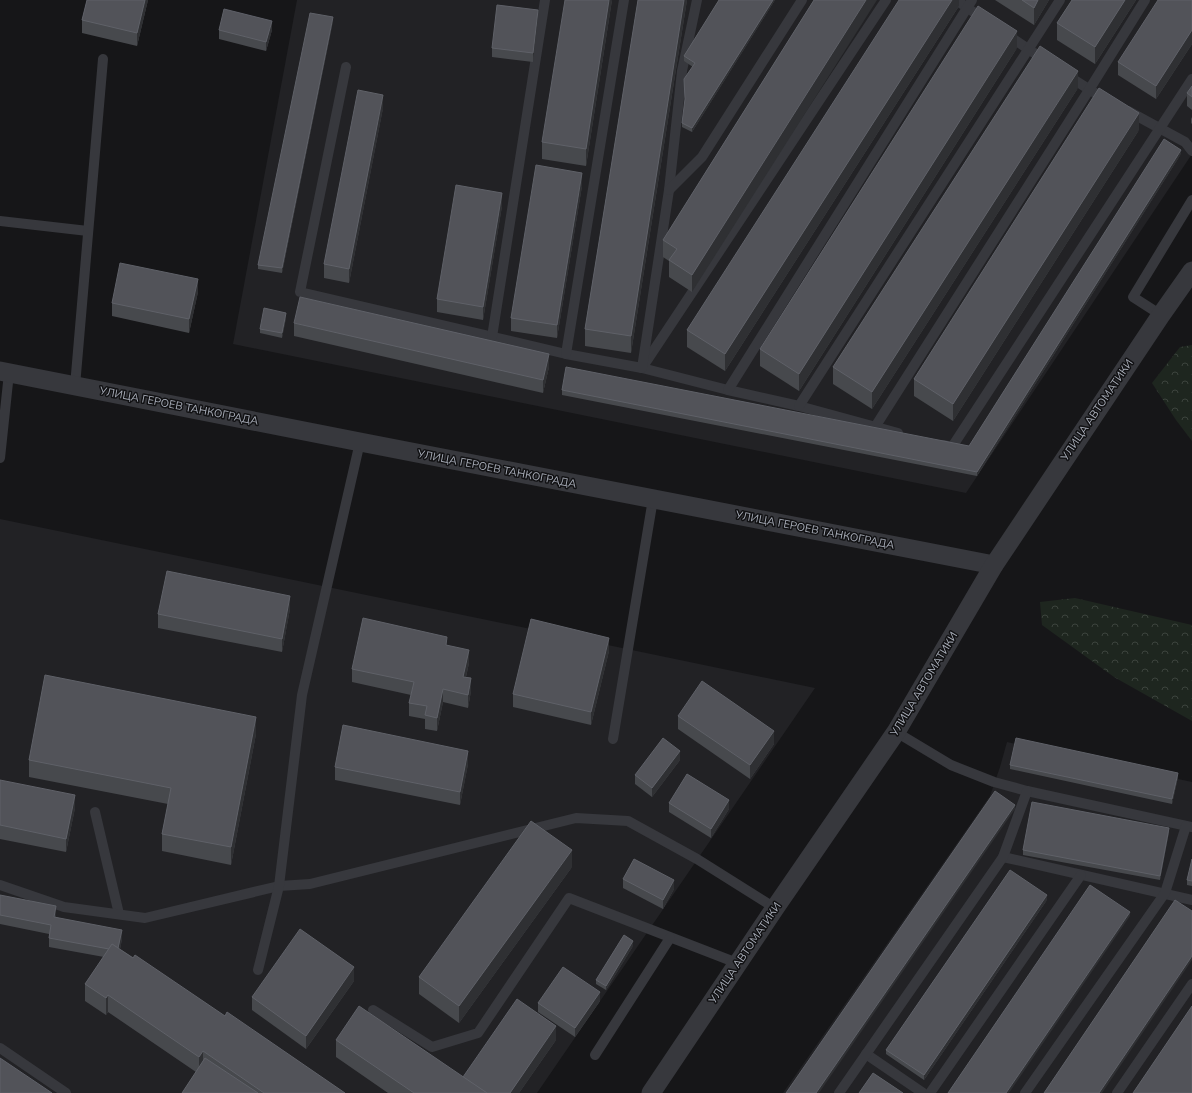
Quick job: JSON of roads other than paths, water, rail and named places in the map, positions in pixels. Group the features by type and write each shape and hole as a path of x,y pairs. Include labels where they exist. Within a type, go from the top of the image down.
{"street":[{"name":"УЛИЦА АВТОМАТИКИ","path":"650,1093 896,732 994,565 1161,315 1191,274"},
{"name":"УЛИЦА ГЕРОЕВ ТАНКОГРАДА","path":"4,372 994,565"}],"lane":[{"path":"492,337 545,0"},
{"path":"566,354 624,0"},
{"path":"642,368 669,190 682,71 697,0"},
{"path":"669,190 702,157 802,0"},
{"path":"642,368 886,0"},
{"path":"956,0 970,4 995,26 1028,50 1103,98"},
{"path":"799,406 1060,0"},
{"path":"875,427 1145,0"},
{"path":"728,390 970,4"},
{"path":"75,386 103,59"},
{"path":"346,67 300,292 566,354 642,368 799,406 906,435"},
{"path":"936,443 952,448 1192,79"},
{"path":"1117,105 1185,142 1192,151"},
{"path":"1161,315 1133,297 1192,200"},
{"path":"0,222 88,231"},
{"path":"0,458 4,372"},
{"path":"258,970 279,886 302,695 360,442"},
{"path":"613,739 653,499"},
{"path":"896,732 951,766 994,782 1027,791 1189,827 1165,893 1025,1093"},
{"path":"839,1093 1004,857 1027,791"},
{"path":"95,812 119,914"},
{"path":"0,885 64,907 145,918 279,886 310,884 576,818 628,821 697,859 775,908"},
{"path":"1004,857 1192,900"},
{"path":"930,1093 1081,874"},
{"path":"373,1010 432,1047 478,1033 569,898 737,964"},
{"path":"595,1055 670,938"},
{"path":"1117,1093 1192,984"},
{"path":"0,1048 66,1093"},
{"path":"866,1054 923,1093"}]}
